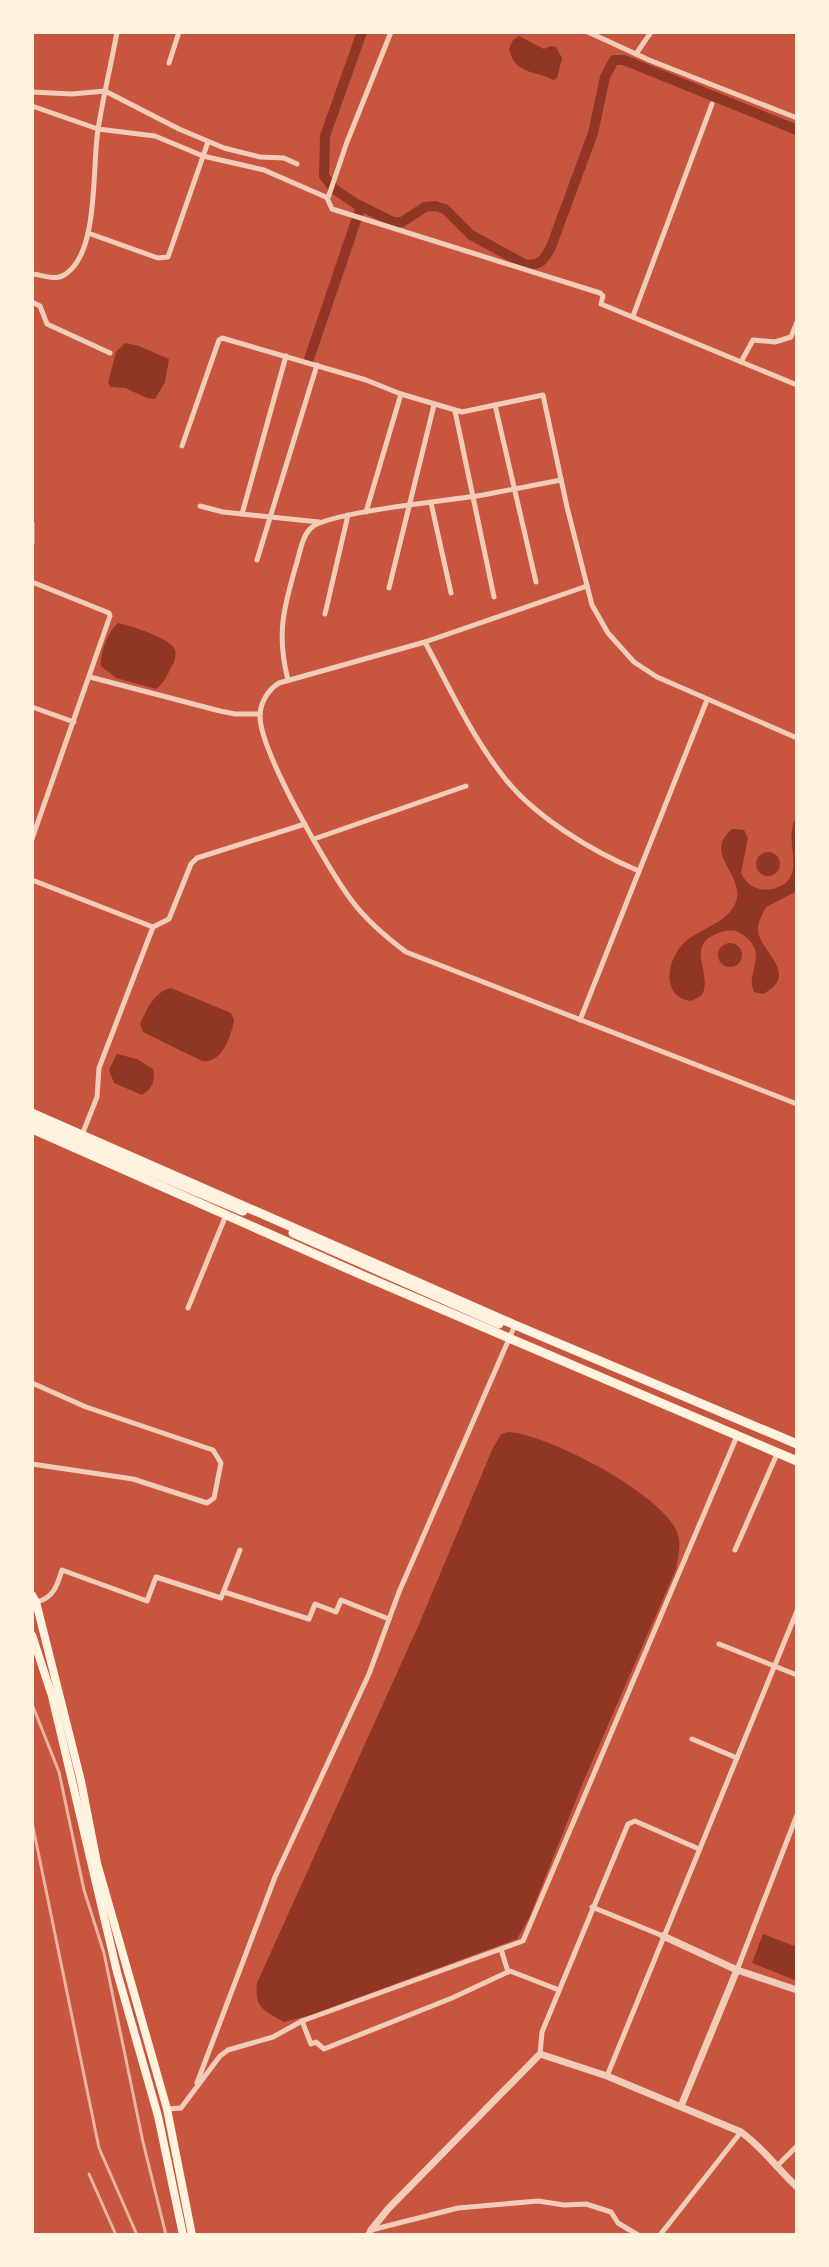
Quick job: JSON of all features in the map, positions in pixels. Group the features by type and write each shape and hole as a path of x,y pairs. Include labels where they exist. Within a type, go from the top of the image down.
{"highway":[{"path":"32,1113 797,1447"},
{"path":"32,1122 259,1217 422,1291 797,1447"},
{"path":"32,1131 797,1461"},
{"path":"32,1131 482,1328 797,1461"}],"main road":[{"path":"33,1600 81,1781 97,1863 167,2109 192,2235"},
{"path":"32,1635 52,1696 120,1987 158,2116 183,2235"}],"street":[{"path":"32,274 57,278 66,275 77,261 88,233 98,129 117,32"},
{"path":"169,63 179,32"},
{"path":"391,32 328,196 332,209 600,293 603,296 601,304 797,385"},
{"path":"588,32 797,118"},
{"path":"636,54 651,32"},
{"path":"32,92 72,94 105,91 208,142 260,157 284,158 297,164"},
{"path":"633,317 712,104"},
{"path":"32,106 98,129 150,135 203,156 264,170 328,196"},
{"path":"88,233 165,260 208,142"},
{"path":"32,302 40,306 47,324 110,353"},
{"path":"741,362 753,340 782,341 791,337 797,322"},
{"path":"182,446 219,340 226,339 366,380 455,411 543,395 592,605 608,633 634,662 657,677 797,738"},
{"path":"242,514 286,356"},
{"path":"257,560 317,365"},
{"path":"366,512 401,394"},
{"path":"389,588 434,405"},
{"path":"495,405 536,582"},
{"path":"455,411 494,597"},
{"path":"200,506 320,522 561,480"},
{"path":"431,503 451,593"},
{"path":"325,614 348,515"},
{"path":"288,680 280,640 284,604 306,534 320,522"},
{"path":"32,523 32,542"},
{"path":"32,582 109,613 32,839"},
{"path":"587,586 425,642 288,680 269,689 260,714 269,749 305,824 352,902 387,938 406,952 797,1104"},
{"path":"425,642 472,729 503,776 536,809 598,851 639,871"},
{"path":"89,677 220,711 260,714"},
{"path":"580,1020 707,700"},
{"path":"32,707 74,722"},
{"path":"314,839 466,786"},
{"path":"82,1135 97,1097 99,1068 153,927 169,919 191,864 197,858 305,824"},
{"path":"32,880 153,927"},
{"path":"188,1308 226,1214"},
{"path":"195,2088 275,1877 369,1674 389,1619 515,1325"},
{"path":"32,1383 86,1407 213,1450 219,1457 221,1467 214,1498 204,1503 133,1479 32,1464"},
{"path":"167,2109 181,2108 228,2050 273,2037 302,2021 523,1941 737,1436"},
{"path":"735,1550 778,1453"},
{"path":"33,1600 47,1599 56,1591 62,1570 147,1601 156,1577 221,1598 240,1550"},
{"path":"224,1592 309,1619 315,1604 336,1612 341,1600 389,1619"},
{"path":"607,2076 797,1611"},
{"path":"719,1644 797,1675"},
{"path":"692,1739 737,1758"},
{"path":"681,2106 797,1815"},
{"path":"369,2233 388,2209 540,2054 542,2032 592,1907 631,1821 699,1849"},
{"path":"790,1834 797,1837"},
{"path":"592,1907 737,1970 797,1990"},
{"path":"501,1949 508,1972"},
{"path":"302,2021 311,2044 316,2042 324,2049 508,1972 514,1971 559,1990"},
{"path":"540,2054 607,2076 741,2132 755,2142 797,2187"},
{"path":"660,2235 741,2132"},
{"path":"776,2167 797,2146"},
{"path":"369,2233 458,2208 538,2201 586,2204 611,2212 618,2223 638,2235"}],"shaded area":[{"path":"519,36 544,49 556,47 562,58 557,78 553,80 521,68 516,63 509,49"},
{"path":"125,343 169,359 165,382 155,399 125,388 111,387 108,383 116,352"},
{"path":"118,623 159,637 175,650 173,664 156,689 116,678 101,666 105,643"},
{"path":"797,816 797,891 766,907 758,929 779,972 774,987 763,994 754,992 755,949 741,933 726,931 706,940 702,947 705,987 702,995 691,1001 681,998 674,992 670,976 678,950 689,939 725,917 736,900 737,889 721,849 723,839 732,829 744,830 748,838 741,873 754,887 773,889 785,884 791,877 793,826"},
{"path":"768,852 779,859 780,864 773,875 768,876 757,869 756,864 763,853"},
{"path":"730,943 741,950 742,955 735,966 730,967 719,960 718,955 725,944"},
{"path":"171,988 231,1013 234,1020 231,1034 215,1058 202,1061 143,1032 140,1024 148,1007 160,993"},
{"path":"117,1054 137,1059 153,1069 152,1084 142,1095 114,1083 109,1070"},
{"path":"509,1432 550,1443 576,1455 602,1468 650,1500 677,1532 676,1569 584,1780 529,1918 517,1939 311,2015 284,2022 259,2003 257,1983 420,1622 492,1450 501,1434"},
{"path":"763,1934 797,1947 797,1981 752,1963"}],"waterway":[{"path":"362,32 325,136 324,176 334,189 393,222 402,222 425,207 445,209 471,235 526,265 542,261 551,247 593,133 605,77 614,60 624,60 797,130"},
{"path":"309,359 361,206"}],"railway":[{"path":"32,1704 59,1772 84,1890 104,1953 143,2142 166,2235"},
{"path":"32,1822 99,2148 137,2235"},
{"path":"89,2174 116,2235"}]}
